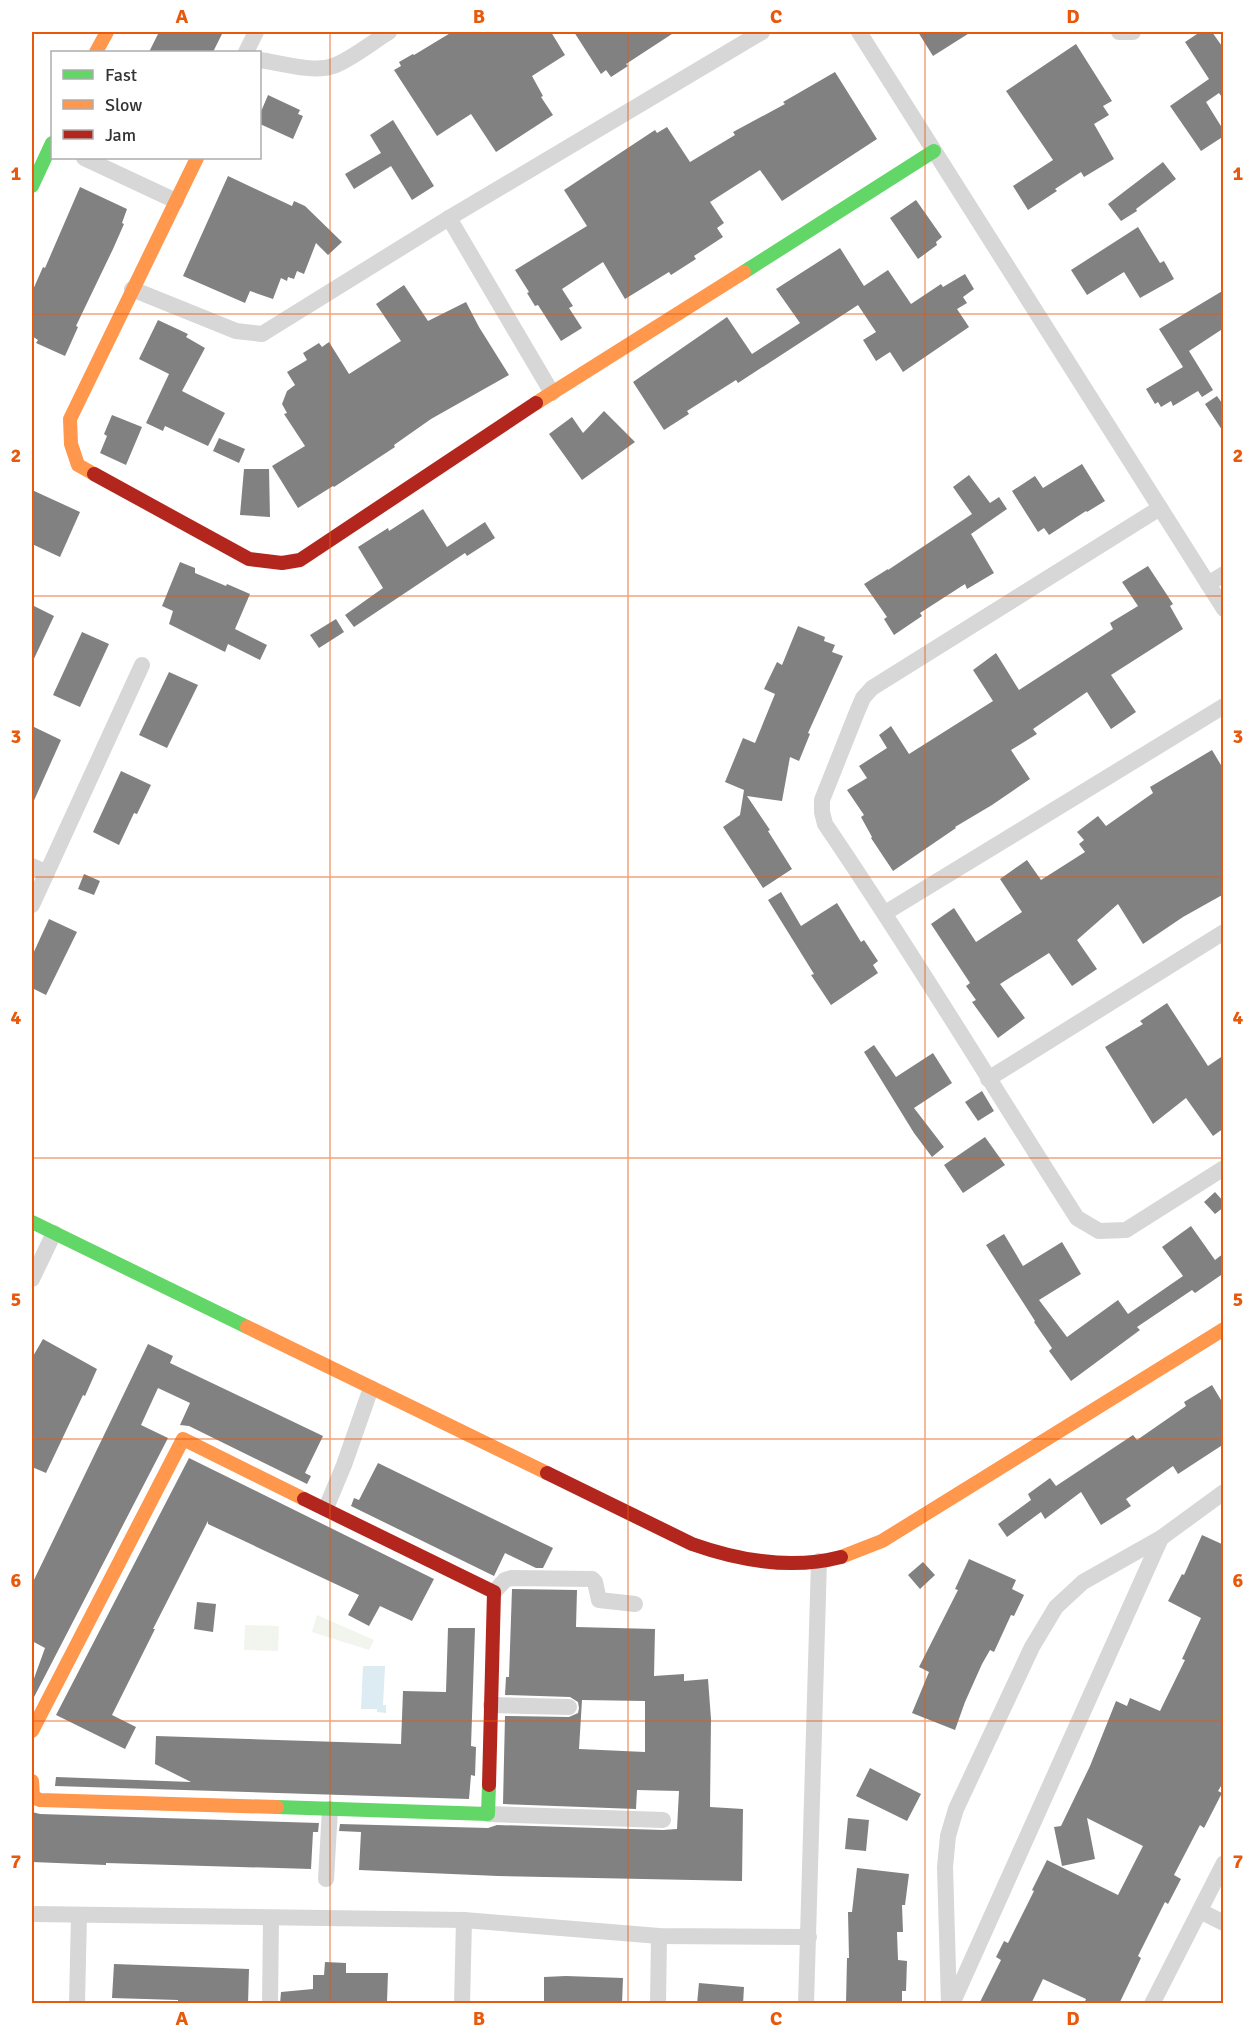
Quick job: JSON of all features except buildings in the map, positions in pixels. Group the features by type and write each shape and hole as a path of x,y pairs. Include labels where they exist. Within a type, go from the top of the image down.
{"street":[{"path":"96,51 106,32"},
{"path":"246,51 256,32"},
{"path":"261,60 311,68 335,66 389,32"},
{"path":"132,289 236,332 262,334 449,218 762,32"},
{"path":"859,32 1224,609"},
{"path":"1119,32 1133,32"},
{"path":"32,186 51,145"},
{"path":"197,159 70,419 71,444 78,465 249,559 282,563 300,560 552,393 934,151"},
{"path":"86,159 176,201"},
{"path":"449,218 552,393"},
{"path":"1160,507 872,688 863,698 822,800 822,812 825,824 885,913 1077,1218 1100,1231 1126,1230 1224,1168"},
{"path":"1208,584 1224,574"},
{"path":"32,905 142,665"},
{"path":"885,913 1224,706"},
{"path":"32,866 47,873"},
{"path":"988,1079 1224,932"},
{"path":"32,1222 692,1544 718,1554 774,1563 819,1562 846,1556 882,1541 1221,1336"},
{"path":"32,1279 54,1233"},
{"path":"327,1508 371,1388"},
{"path":"32,1731 180,1441 186,1439 494,1592"},
{"path":"950,2004 945,1867 948,1836 956,1809 1032,1647 1056,1607 1083,1582 1161,1538 1224,1492"},
{"path":"950,2004 1161,1538"},
{"path":"806,2004 819,1562"},
{"path":"488,1814 494,1592 505,1580 511,1578 592,1580 595,1582 597,1598 600,1600 635,1604"},
{"path":"491,1705 569,1707"},
{"path":"32,1781 33,1797 40,1800 663,1820"},
{"path":"326,1879 330,1809"},
{"path":"1152,2004 1224,1863"},
{"path":"1200,1911 1224,1923"},
{"path":"32,1914 464,1920 659,1936 809,1937"},
{"path":"77,2004 79,1915"},
{"path":"270,2004 271,1919"},
{"path":"462,2004 464,1920"},
{"path":"658,2004 659,1936"}],"shaded area":[{"path":"317,1615 374,1640 369,1650 312,1632"},
{"path":"245,1625 279,1626 278,1651 244,1650"},
{"path":"363,1666 385,1666 383,1705 386,1705 386,1713 377,1712 377,1709 361,1709"}],"traffic: fast":[{"path":"32,186 51,145"},
{"path":"744,272 934,151"},
{"path":"32,1222 247,1327"},
{"path":"277,1807 488,1814 489,1785"}],"traffic: slow":[{"path":"97,51 107,32"},
{"path":"94,474 78,465 71,444 70,419 197,159"},
{"path":"536,403 744,272"},
{"path":"247,1327 547,1473"},
{"path":"841,1557 882,1541 1224,1329"},
{"path":"32,1731 183,1439 304,1499"},
{"path":"32,1781 33,1797 40,1800 277,1807"}],"traffic: jam":[{"path":"94,474 249,559 282,563 300,560 536,403"},
{"path":"547,1473 692,1544 710,1550 766,1562 803,1563 841,1557"},
{"path":"304,1499 494,1592 489,1785"}]}
